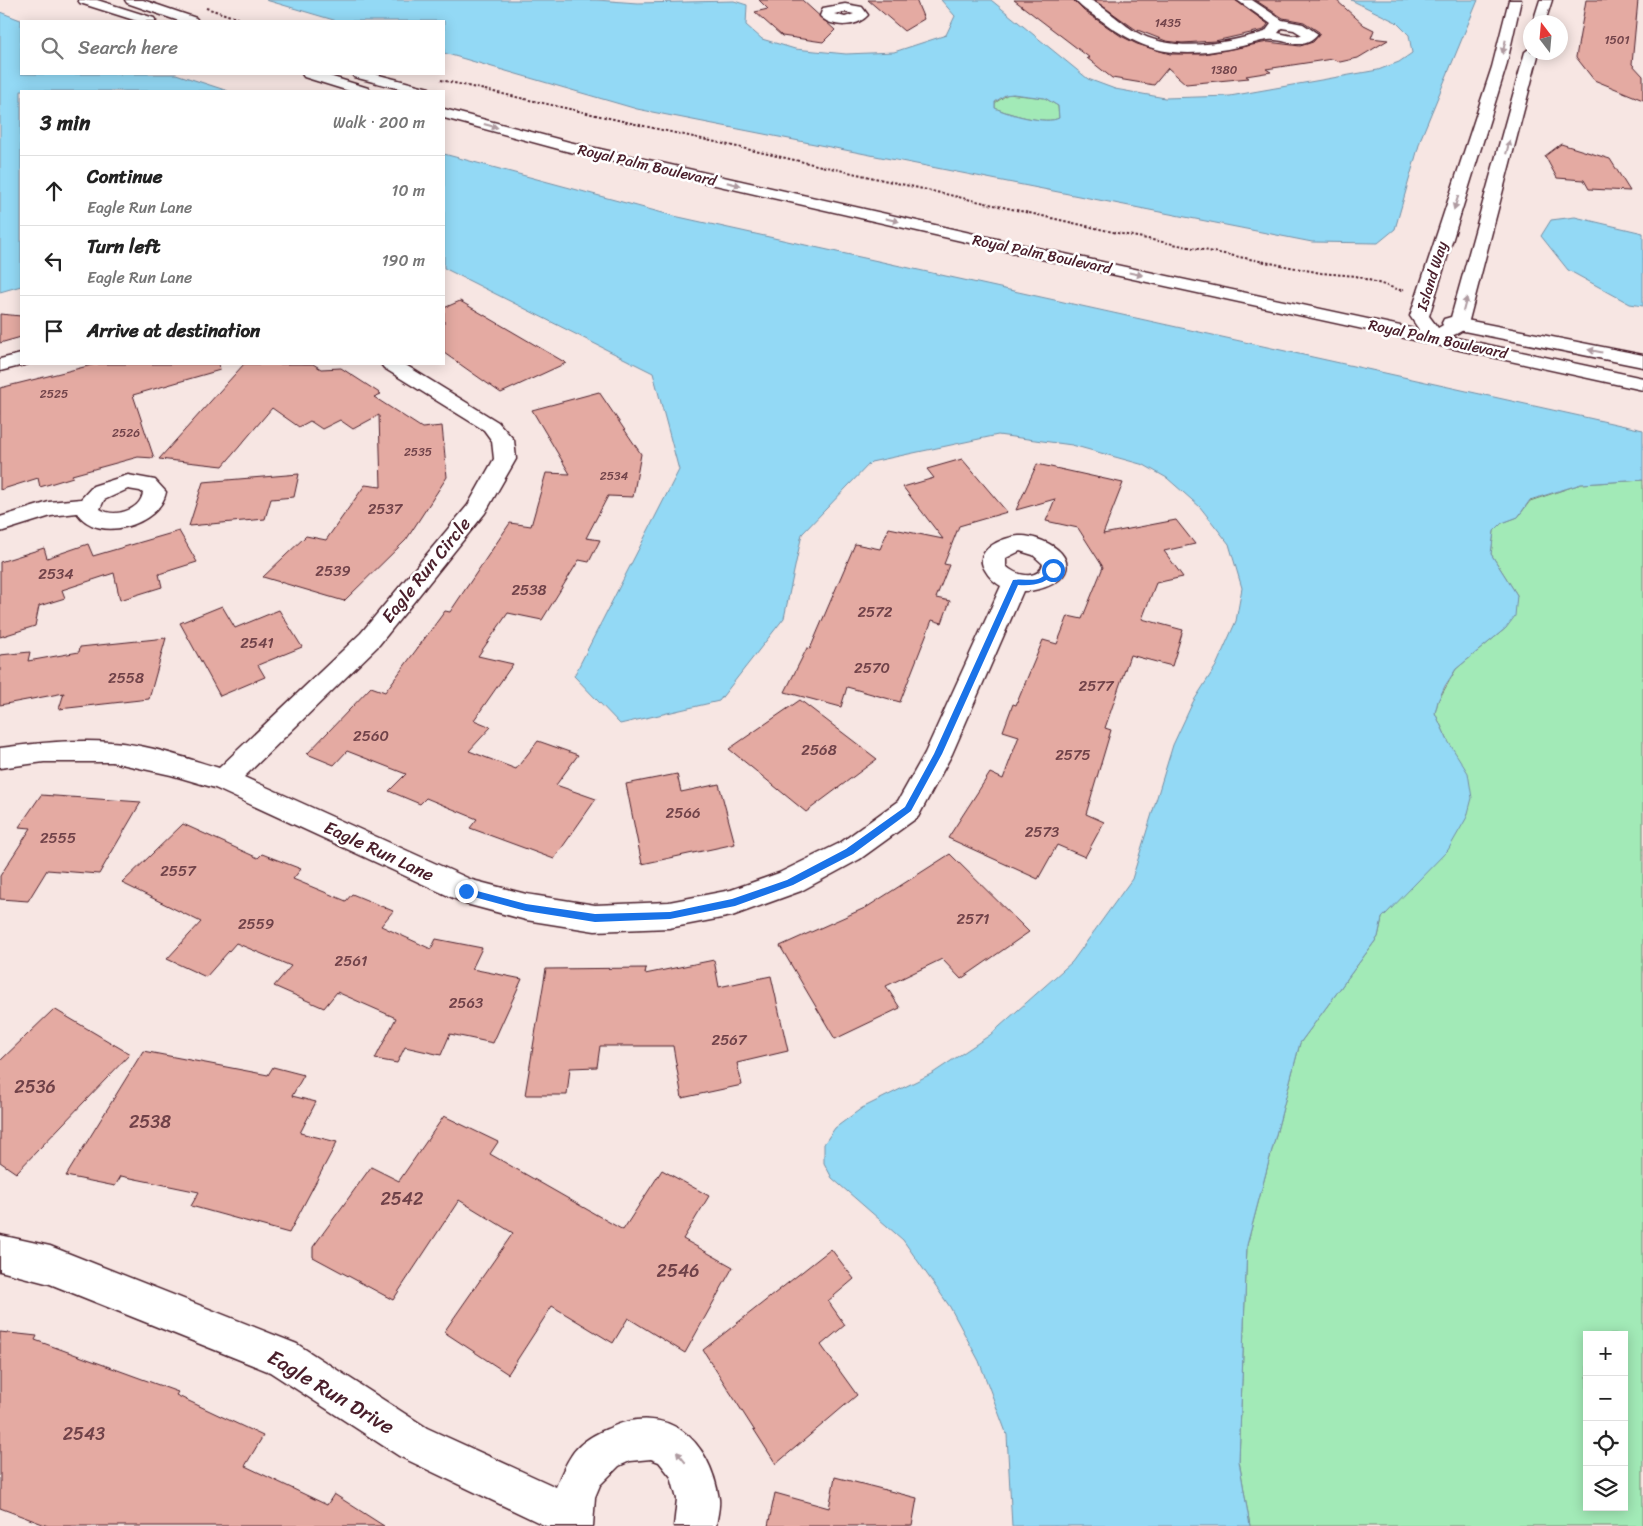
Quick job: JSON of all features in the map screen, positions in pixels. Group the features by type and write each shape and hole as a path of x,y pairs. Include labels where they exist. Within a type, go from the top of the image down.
{"street":[{"path":"84,0 146,20"},
{"path":"131,0 188,20"},
{"path":"1081,0 1146,43 1142,50 1154,60 1177,60 1185,56 1185,49 1252,41 1270,35 1301,40 1311,34 1298,26 1278,23 1243,0"},
{"name":"Island Way","path":"1460,324 1436,338 1419,316 1499,67 1515,0"},
{"path":"1542,15 1546,0"},
{"path":"1270,35 1278,23"},
{"path":"1460,324 1530,60"},
{"path":"312,75 360,90"},
{"path":"363,75 420,90"},
{"path":"445,90 530,119"},
{"name":"Royal Palm Boulevard","path":"445,113 585,151 1023,250 1643,384"},
{"name":"Royal Palm Boulevard","path":"1399,312 1643,361"},
{"path":"0,365 20,360"},
{"name":"Eagle Run Circle","path":"224,780 370,638 477,508 505,460 503,440 491,426 393,365"},
{"path":"0,525 49,510 88,505"},
{"name":"Eagle Run Lane","path":"0,758 44,752 112,752 171,764 224,780 466,891 526,907 595,918 670,915 732,903 790,882 850,851 908,809 938,754 1015,582"},
{"name":"Eagle Run Drive","path":"0,1252 50,1266 283,1358 413,1442 572,1521 576,1488 590,1464 611,1446 626,1440 634,1438 658,1440 679,1452 693,1474 698,1501 695,1526"}],"path":[{"path":"202,6 243,20"},
{"path":"442,89 1122,234 1321,273 1356,276 1400,290 1406,289"}],"green space":[{"path":"1008,94 1045,98 1058,106 1059,118 1053,120 1037,119 1018,116 995,108 995,103"},
{"path":"1643,480 1643,1526 1250,1526 1239,1461 1247,1245 1300,1043 1378,937 1382,918 1394,905 1448,741 1435,713 1438,701 1456,669 1506,628 1517,595 1491,554 1494,531 1502,523 1518,517 1530,501 1581,484"}],"water":[{"path":"266,0 597,0 637,3 734,1 747,5 746,25 762,39 795,49 846,54 894,52 946,35 955,16 941,0 991,0 1088,79 1115,89 1165,98 1230,96 1378,70 1399,62 1412,53 1409,35 1396,22 1351,0 1478,0 1421,138 1395,229 1378,243 1312,242 637,109 445,53 445,20 334,20","holes":["1013,94 1045,98 1058,106 1059,118 1046,120 1008,113 995,108 995,102 1005,95"]},
{"path":"0,12 20,20 20,75 179,75 225,90 20,90 20,286 0,292"},
{"path":"445,154 674,216 1643,430 1643,480 1581,484 1530,500 1518,517 1502,523 1494,531 1491,554 1517,595 1515,616 1506,628 1456,669 1445,686 1435,713 1448,741 1468,773 1472,798 1467,817 1448,850 1382,918 1378,937 1300,1043 1247,1245 1239,1461 1250,1526 1012,1526 1007,1435 979,1361 950,1307 903,1240 832,1178 824,1163 824,1144 835,1128 862,1108 933,1073 990,1035 1072,962 1132,879 1173,745 1193,702 1216,666 1236,621 1242,588 1229,544 1200,507 1167,478 1144,465 1072,445 998,435 871,462 802,534 784,618 719,701 620,724 574,676 679,470 653,373 445,269"},
{"path":"1575,217 1643,233 1643,306 1630,304 1568,270 1541,236 1551,220"}],"building":[{"path":"759,0 802,0 835,30 823,42 782,36 755,12 768,9"},
{"path":"868,0 916,0 924,19 904,31"},
{"path":"1014,0 1073,0 1084,11 1121,36 1137,44 1170,54 1204,54 1268,42 1300,46 1313,42 1319,35 1319,32 1304,22 1283,18 1255,0 1336,0 1364,25 1374,30 1371,38 1388,40 1358,58 1340,62 1332,59 1266,69 1271,72 1246,76 1249,78 1186,84 1168,68 1154,85 1112,78 1087,58 1090,58"},
{"path":"1094,0 1235,0 1268,24 1264,30 1215,41 1182,43 1166,41 1135,29"},
{"path":"1586,0 1638,0 1632,64 1643,76 1643,100 1594,80 1576,57"},
{"path":"1561,144 1610,159 1630,191 1589,189 1584,180 1557,178 1545,156"},
{"path":"460,301 566,363 501,393 445,354 445,308"},
{"path":"0,314 20,316 20,337 0,343"},
{"path":"92,365 219,365 220,370 133,395 154,458 138,457 72,475 73,477 40,487 38,478 0,490 0,388"},
{"path":"243,365 315,365 321,369 341,368 381,394 374,397 422,428 442,426 447,477 406,540 344,601 263,577 306,536 326,540 365,485 381,487 379,415 353,429 340,420 322,429 310,421 299,427 272,408 223,466 159,459"},
{"path":"599,392 641,454 633,497 608,496 586,538 600,540 589,562 579,560 542,620 508,613 478,656 513,664 474,720 491,727 469,751 516,769 538,741 578,755 556,785 596,799 554,859 470,828 477,819 426,798 420,804 389,791 406,774 347,751 334,765 307,754 371,687 385,692 445,611 450,612 510,523 531,526 546,473 570,474 532,410"},
{"path":"962,459 1007,512 959,526 944,564 949,565 936,598 950,601 942,623 932,620 900,702 847,687 841,707 785,692 807,648 810,649 855,544 880,549 889,528 943,539 903,487 934,478 927,469"},
{"path":"1037,464 1123,483 1103,534 1176,520 1195,544 1164,551 1183,577 1156,583 1142,619 1183,630 1172,666 1130,655 1105,728 1111,730 1086,814 1104,822 1085,857 1057,845 1038,879 948,838 990,773 1003,779 1019,736 1003,731 1013,704 1016,705 1043,640 1057,644 1068,616 1082,619 1103,567 1078,528 1046,521 1055,499 1016,510"},
{"path":"299,474 294,497 271,499 265,519 189,526 203,482"},
{"path":"179,531 197,562 159,574 162,587 120,600 114,573 62,590 65,598 39,606 35,626 0,637 0,562 44,548 47,558 88,544 93,556"},
{"path":"222,606 235,628 279,610 302,647 258,665 265,677 220,696 180,623"},
{"path":"166,638 149,699 59,709 64,693 0,705 0,655 30,652 28,661 79,652 80,647"},
{"path":"800,700 877,759 806,812 729,749"},
{"path":"677,774 681,792 719,784 735,844 642,864 626,784"},
{"path":"41,795 141,802 99,874 47,870 28,901 0,899 0,876 31,828 19,827"},
{"path":"183,824 258,858 262,854 301,869 293,879 346,901 352,894 393,911 381,926 431,949 436,939 482,948 472,969 522,979 493,1043 450,1034 441,1055 405,1047 397,1063 375,1059 396,1018 337,992 324,1008 274,986 291,966 236,943 206,977 167,959 201,922 122,883"},
{"path":"950,854 1029,932 961,979 942,959 886,986 900,1008 835,1039 780,946 867,907"},
{"path":"714,960 719,987 771,976 788,1051 737,1063 742,1085 682,1098 673,1046 600,1046 597,1067 570,1068 567,1095 525,1095 546,969 646,968 645,974"},
{"path":"54,1009 130,1054 16,1173 0,1162 0,1061"},
{"path":"143,1051 268,1075 273,1067 304,1075 292,1096 316,1102 300,1133 337,1142 289,1233 191,1206 199,1192 121,1176 115,1186 66,1176"},
{"path":"444,1116 498,1142 490,1154 623,1230 662,1170 709,1196 683,1239 733,1267 685,1353 628,1318 613,1343 552,1306 508,1374 444,1332 513,1233 459,1200 393,1300 313,1257 313,1247 371,1167 399,1181"},
{"path":"831,1249 854,1279 828,1301 845,1325 821,1345 857,1395 776,1464 703,1350"},
{"path":"0,1332 37,1336 35,1340 178,1392 176,1395 263,1436 245,1466 327,1505 334,1494 384,1526 48,1526 0,1508"},
{"path":"835,1477 917,1498 912,1526 768,1526 775,1493 829,1508"}],"route":[{"path":"466,891 526,907 595,918 670,915 732,903 790,882 850,851 908,809 938,754 1015,582 1039,582 1048,577 1053,570"}]}
